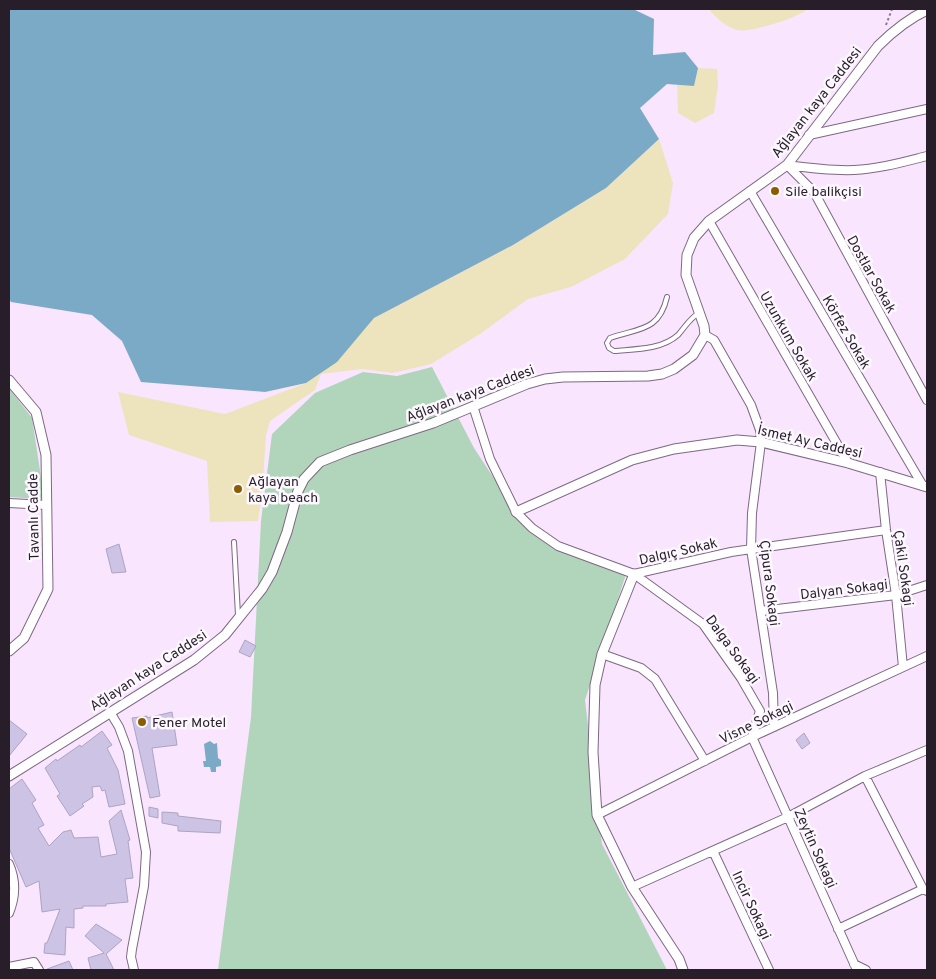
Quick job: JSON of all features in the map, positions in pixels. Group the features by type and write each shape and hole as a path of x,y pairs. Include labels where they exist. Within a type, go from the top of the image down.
{"street":[{"name":"Ağlayan kaya Caddesi","path":"9,776 211,648 239,620 262,589 272,572 285,540 298,491 304,479 311,470 329,457 433,423 527,384 545,379 648,376 662,374 684,363 693,355 705,335 700,312 686,274 687,255 694,238 709,222 787,165 878,46 899,27 927,10"},
{"path":"809,135 927,109"},
{"path":"787,165 828,170 854,170 882,167 927,156"},
{"name":"Dostlar Sokak","path":"787,165 814,192 927,400"},
{"name":"Körfez Sokak","path":"750,191 925,486"},
{"name":"Uzunkum Sokak","path":"709,222 848,463"},
{"name":"Çipura Sokagi","path":"705,335 714,340 751,405 758,422 761,442 752,513 751,549 773,693 774,727"},
{"name":"Tavanlı Cadde","path":"9,380 36,412 46,455 48,589 24,638 9,651"},
{"name":"Dalgıç Sokak","path":"472,406 490,459 516,512 532,528 558,546 634,574 731,552 886,530"},
{"name":"İsmet Ay Caddesi","path":"516,512 618,465 654,453 737,440 761,442 848,463 925,486"},
{"name":"Çakil Sokagi","path":"880,472 903,667"},
{"path":"9,503 47,505"},
{"path":"634,574 602,654 595,685 592,752 597,815 632,887 679,959 683,970"},
{"name":"Dalga Sokagi","path":"634,574 702,624 741,678 760,711 752,737"},
{"name":"Dalyan Sokagi","path":"761,611 896,595 927,586"},
{"path":"602,654 641,668 655,679 705,761"},
{"name":"Visne Sokagi","path":"597,815 752,737 927,656"},
{"path":"110,712 119,727 128,751 146,852 144,886 131,957 134,970"},
{"name":"Zeytin Sokagi","path":"752,737 855,967"},
{"path":"632,887 788,817 866,776 927,750"},
{"path":"838,929 925,890 866,776"},
{"name":"Incir Sokagi","path":"713,851 769,970"},
{"path":"9,864 15,887 13,903 9,913"},
{"path":"9,967 34,962 40,970"},
{"path":"855,967 866,970"}],"lane":[{"path":"667,297 663,310 650,326 610,338 607,343 609,348 614,351 662,345 673,339 700,312"},
{"path":"234,542 239,620"}],"green space":[{"path":"432,367 474,448 516,512 546,538 627,571 585,700 602,844 667,970 218,970 251,717 261,521 272,434 315,393 363,372 397,376"},
{"path":"9,388 32,418 44,497 40,499 9,497"}],"sand":[{"path":"709,9 807,9 802,13 762,27 737,30 725,24"},
{"path":"698,68 717,69 718,85 714,113 695,123 678,113 677,84 694,84"},
{"path":"659,139 673,183 668,214 625,259 571,287 528,299 480,334 431,364 393,373 362,369 321,374 315,390 270,421 266,435 262,496 258,521 210,522 207,461 129,435 118,392 225,414 306,383 374,318 513,245 606,188"}],"water":[{"path":"9,9 633,9 654,19 653,55 685,52 698,68 694,86 667,84 640,108 659,139 606,188 513,245 374,318 337,362 306,383 265,392 141,382 122,341 92,315 11,302 9,299"},
{"path":"210,741 214,744 217,743 218,758 221,760 221,766 216,767 216,772 211,772 210,767 204,767 203,761 206,761 204,744"}],"building":[{"path":"119,544 126,572 112,573 106,549"},
{"path":"245,640 256,646 250,657 239,652"},
{"path":"172,712 177,745 152,748 160,796 150,798 132,718 147,716 147,718"},
{"path":"9,720 27,734 9,756"},
{"path":"102,731 112,745 107,748 118,770 125,804 109,807 105,790 102,791 100,786 92,787 93,797 82,804 84,806 70,816 57,796 60,794 45,768 80,745 81,747"},
{"path":"804,733 810,743 802,749 796,740"},
{"path":"22,779 36,800 32,803 44,825 38,828 49,846 63,832 71,830 74,838 98,837 101,857 117,854 109,821 121,810 130,840 128,841 133,878 125,879 128,902 106,904 106,906 83,906 83,908 74,909 74,928 66,927 65,955 44,953 45,943 47,943 60,909 42,912 39,881 26,887 9,848 9,789"},
{"path":"149,807 158,809 158,818 149,816"},
{"path":"162,812 178,813 178,816 221,821 220,833 178,831 178,826 162,823"},
{"path":"96,924 122,940 106,954 114,970 91,970 88,958 104,953 85,936"},
{"path":"69,961 73,970 47,970 47,969"}],"place":[{"name":"Sile balikçisi","path":"775,191"},
{"name":"Ağlayan kaya beach","path":"238,489"},
{"name":"Fener Motel","path":"142,722"}]}
